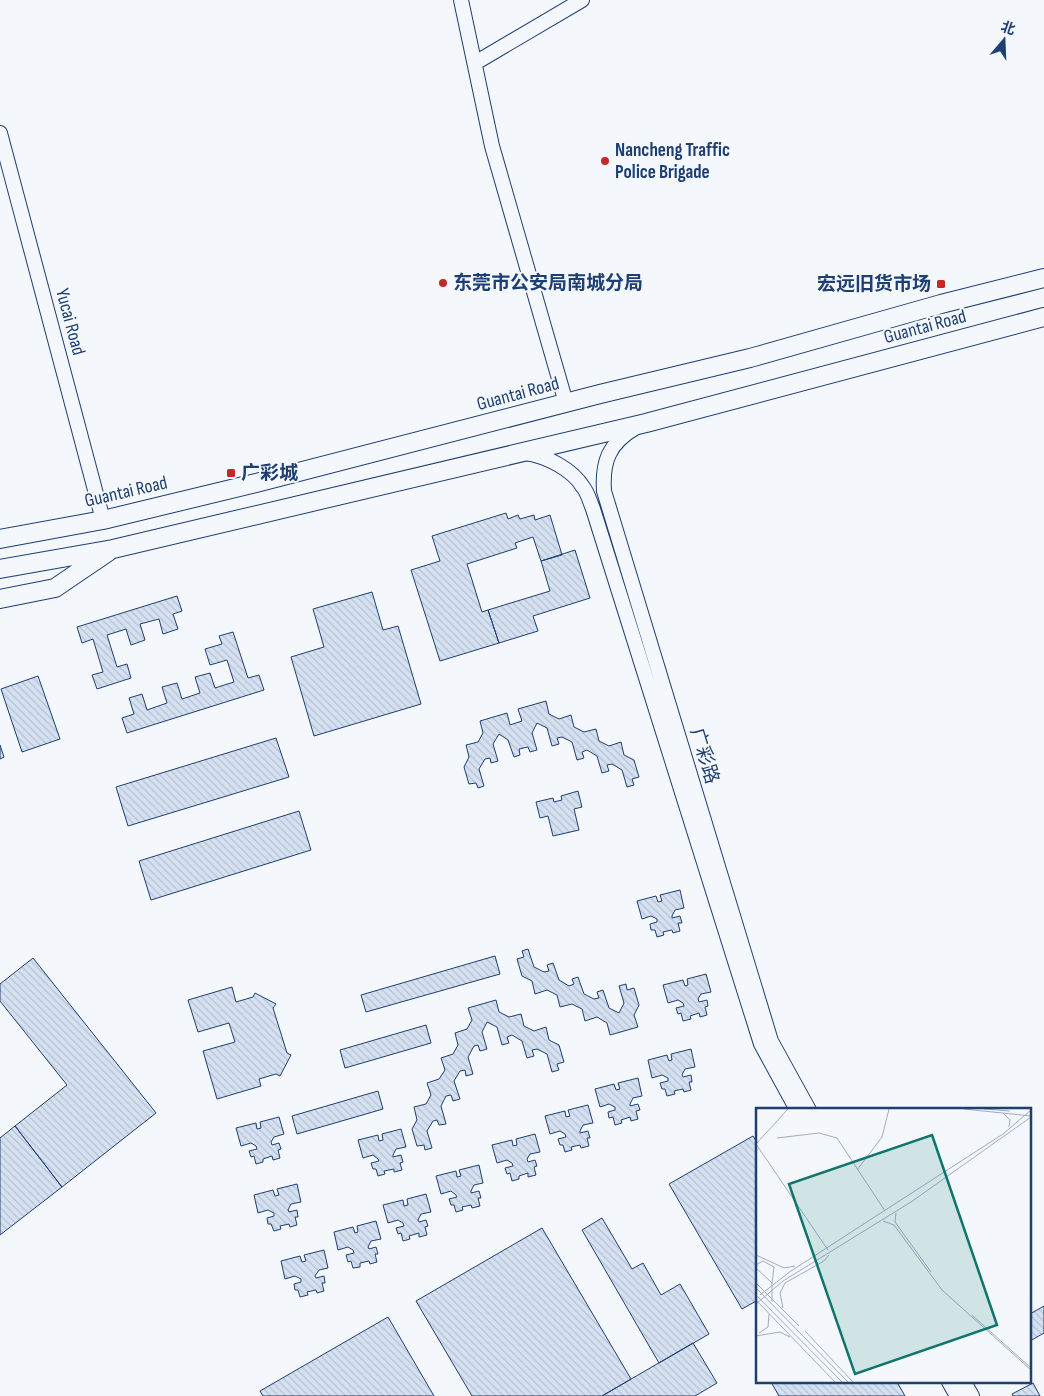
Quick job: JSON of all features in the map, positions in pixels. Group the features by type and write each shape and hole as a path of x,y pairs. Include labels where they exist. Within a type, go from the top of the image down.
{"main road":[{"name":"Guantai Road","path":"0,539 103,520 256,483 566,403 750,358 941,304 1044,278"},
{"name":"Guantai Road","path":"0,569 113,549 646,423 1044,317"},
{"path":"0,599 55,588 113,549"}],"street":[{"path":"461,0 492,146 566,403"},
{"path":"475,62 582,0"},
{"name":"Yucai Road","path":"0,133 103,520"},
{"name":"广彩路","path":"646,423 626,434 613,446 606,459 603,476 604,491 770,1041 808,1108"},
{"name":"广彩路","path":"520,452 538,455 551,460 568,472 583,487 593,509 761,1044 796,1108"},
{"path":"950,1384 957,1396"},
{"path":"965,1384 972,1396"}],"building":[{"path":"506,513 508,519 518,515 520,519 534,515 535,520 550,515 562,555 541,561 533,537 515,543 517,548 467,564 482,612 488,610 499,643 440,661 411,570 440,561 432,536"},
{"path":"575,550 590,598 533,616 538,631 499,643 488,610 550,591 541,561"},
{"path":"372,592 383,630 398,626 421,704 314,736 291,657 324,647 313,609"},
{"path":"177,596 182,611 173,614 178,629 163,634 159,619 140,624 145,640 131,645 126,629 107,635 117,667 127,664 131,678 97,689 92,675 103,672 93,639 82,643 77,627"},
{"path":"233,632 248,678 259,675 264,690 127,733 122,718 134,714 129,698 142,694 147,710 167,703 162,687 177,683 182,699 200,693 195,677 210,673 215,688 234,682 227,660 210,665 205,649 222,644 219,636"},
{"path":"38,676 60,739 22,752 1,689"},
{"path":"546,701 549,714 559,719 571,715 574,727 584,732 596,729 599,741 609,746 621,742 624,755 634,760 639,777 632,779 634,785 627,787 622,770 612,764 607,765 609,771 602,773 597,756 587,750 582,752 584,758 577,760 572,742 562,737 557,738 559,744 552,746 547,728 537,723 532,733 537,750 530,752 528,747 519,749 520,755 514,757 508,740 499,734 493,744 498,761 491,763 490,758 485,759 479,769 484,786 478,788 476,783 469,784 464,767 469,757 466,745 478,742 483,733 480,721 507,713 510,725 522,721 518,709"},
{"path":"276,738 289,777 128,826 116,787"},
{"path":"0,745 4,757 0,759"},
{"path":"578,791 582,807 574,809 579,830 553,836 548,816 540,818 536,802 553,798 554,802 562,800 561,796"},
{"path":"299,811 311,850 151,900 139,861"},
{"path":"680,890 684,908 675,910 672,918 680,916 682,923 678,923 680,931 673,933 672,930 663,932 664,935 657,937 655,930 651,930 650,924 657,922 657,919 651,916 642,919 637,901 656,896 658,902 662,901 660,895"},
{"path":"528,949 534,967 544,972 549,971 547,965 553,963 559,980 569,986 574,984 572,979 578,977 584,994 594,999 599,998 597,992 603,990 609,1008 619,1013 624,1003 619,986 626,984 627,990 634,988 639,1005 634,1015 638,1027 610,1035 607,1023 597,1017 585,1021 582,1009 572,1004 560,1007 557,995 547,990 535,994 532,981 522,976 517,959 524,957 522,951"},
{"path":"495,956 500,974 366,1012 361,995"},
{"path":"33,958 156,1113 62,1187 15,1126 67,1085 0,1001 0,984"},
{"path":"706,974 711,992 701,994 698,999 699,1002 707,1000 708,1006 705,1007 707,1015 700,1017 699,1013 690,1016 691,1019 683,1021 681,1013 678,1014 676,1008 684,1006 683,1003 678,1000 668,1003 663,985 683,980 685,986 688,985 687,979"},
{"path":"232,987 236,1002 253,997 255,993 276,1004 273,1008 287,1053 291,1055 280,1076 276,1074 259,1079 261,1086 217,1099 203,1051 235,1042 229,1023 198,1032 188,1000"},
{"path":"496,1000 499,1012 509,1017 521,1014 524,1026 534,1031 546,1027 549,1040 559,1045 564,1062 557,1064 559,1070 552,1072 547,1054 537,1049 532,1050 534,1056 527,1058 522,1041 512,1035 507,1037 509,1043 502,1045 497,1027 487,1022 482,1032 487,1049 480,1051 478,1045 474,1046 468,1057 473,1074 466,1076 465,1070 460,1071 454,1081 460,1099 453,1101 451,1095 446,1096 441,1106 446,1124 439,1125 437,1120 433,1121 427,1131 432,1148 425,1150 424,1145 417,1146 412,1129 417,1120 414,1107 426,1104 431,1095 427,1083 439,1079 445,1070 441,1058 453,1054 458,1045 455,1033 467,1029 472,1020 468,1008"},
{"path":"426,1025 431,1043 345,1068 340,1050"},
{"path":"691,1049 695,1067 685,1069 682,1075 683,1077 691,1075 692,1082 689,1082 691,1090 684,1092 683,1089 674,1091 675,1094 667,1096 665,1089 662,1089 660,1083 668,1081 668,1078 662,1075 652,1078 648,1060 667,1055 669,1061 672,1060 671,1054"},
{"path":"638,1078 642,1096 633,1098 630,1106 638,1104 640,1110 636,1111 638,1119 631,1121 630,1117 621,1120 622,1123 615,1125 613,1117 609,1118 608,1112 615,1110 615,1107 609,1104 600,1107 595,1089 614,1084 616,1090 620,1089 618,1083"},
{"path":"378,1091 383,1109 297,1134 292,1116"},
{"path":"588,1105 593,1123 583,1125 580,1133 588,1131 590,1138 587,1138 589,1146 581,1148 580,1145 571,1147 572,1150 565,1152 563,1145 560,1145 558,1139 566,1137 565,1134 560,1131 550,1134 545,1116 565,1111 566,1117 570,1116 568,1110"},
{"path":"279,1117 284,1134 274,1137 271,1142 272,1145 279,1143 281,1149 278,1150 280,1158 273,1160 272,1156 256,1164 254,1156 251,1157 249,1151 257,1149 256,1146 251,1143 241,1146 236,1128 256,1123 257,1129 261,1128 260,1122"},
{"path":"15,1126 62,1187 0,1235 0,1138"},
{"path":"401,1129 406,1147 396,1149 393,1157 401,1155 403,1162 400,1163 402,1170 394,1172 394,1169 384,1171 385,1174 378,1176 376,1169 373,1169 371,1163 379,1161 378,1159 373,1155 363,1158 358,1140 378,1135 379,1141 383,1140 382,1134"},
{"path":"535,1134 540,1152 530,1154 527,1159 528,1162 535,1160 537,1166 534,1167 536,1175 528,1177 528,1173 512,1181 510,1173 507,1174 505,1168 513,1166 512,1163 507,1160 497,1163 492,1145 512,1140 513,1146 517,1145 516,1139"},
{"path":"753,1136 756,1141 756,1301 742,1309 669,1184"},
{"path":"479,1165 483,1183 474,1185 471,1193 479,1191 481,1198 478,1198 480,1206 472,1208 471,1205 462,1207 463,1210 456,1212 454,1205 451,1205 449,1199 457,1197 456,1195 451,1191 441,1194 436,1176 456,1171 457,1177 461,1176 459,1170"},
{"path":"297,1184 301,1202 291,1204 288,1210 289,1212 297,1210 298,1217 295,1217 297,1225 290,1227 289,1224 280,1226 281,1229 274,1231 271,1224 268,1224 267,1218 274,1216 274,1213 268,1210 258,1213 254,1195 273,1190 275,1196 279,1195 277,1189"},
{"path":"426,1194 431,1212 421,1214 418,1220 419,1222 426,1220 428,1226 425,1227 427,1235 419,1237 419,1233 409,1236 410,1239 403,1241 401,1233 398,1234 396,1228 404,1226 403,1223 398,1220 388,1223 383,1205 403,1200 404,1206 408,1205 407,1199"},
{"path":"602,1218 632,1269 643,1263 661,1295 680,1284 709,1334 659,1363 582,1230"},
{"path":"376,1221 381,1239 371,1241 368,1247 369,1249 376,1247 378,1254 375,1254 377,1262 370,1264 369,1261 360,1263 360,1267 353,1268 351,1261 348,1262 346,1255 354,1253 353,1250 348,1247 338,1250 334,1232 353,1227 355,1233 358,1232 357,1226"},
{"path":"542,1228 631,1379 602,1396 472,1396 416,1301"},
{"path":"324,1250 328,1268 319,1270 315,1276 316,1278 324,1276 325,1283 322,1283 324,1291 317,1293 316,1290 307,1292 308,1295 300,1297 298,1290 295,1290 294,1284 301,1282 301,1279 295,1276 285,1279 281,1261 300,1256 302,1262 306,1261 304,1255"},
{"path":"1044,1306 1044,1333 1032,1340 1032,1313"},
{"path":"388,1317 434,1396 263,1396 260,1391"},
{"path":"693,1343 717,1383 695,1396 602,1396"},
{"path":"772,1384 898,1384 905,1396 779,1396"},
{"path":"1032,1384 1040,1396 1013,1396 1012,1394"}],"place":[{"name":"Nancheng Traffic Police Brigade","path":"605,161"},
{"name":"东莞市公安局南城分局","path":"443,283"},
{"name":"宏远旧货市场","path":"941,284"},
{"name":"广彩城","path":"231,473"}]}
